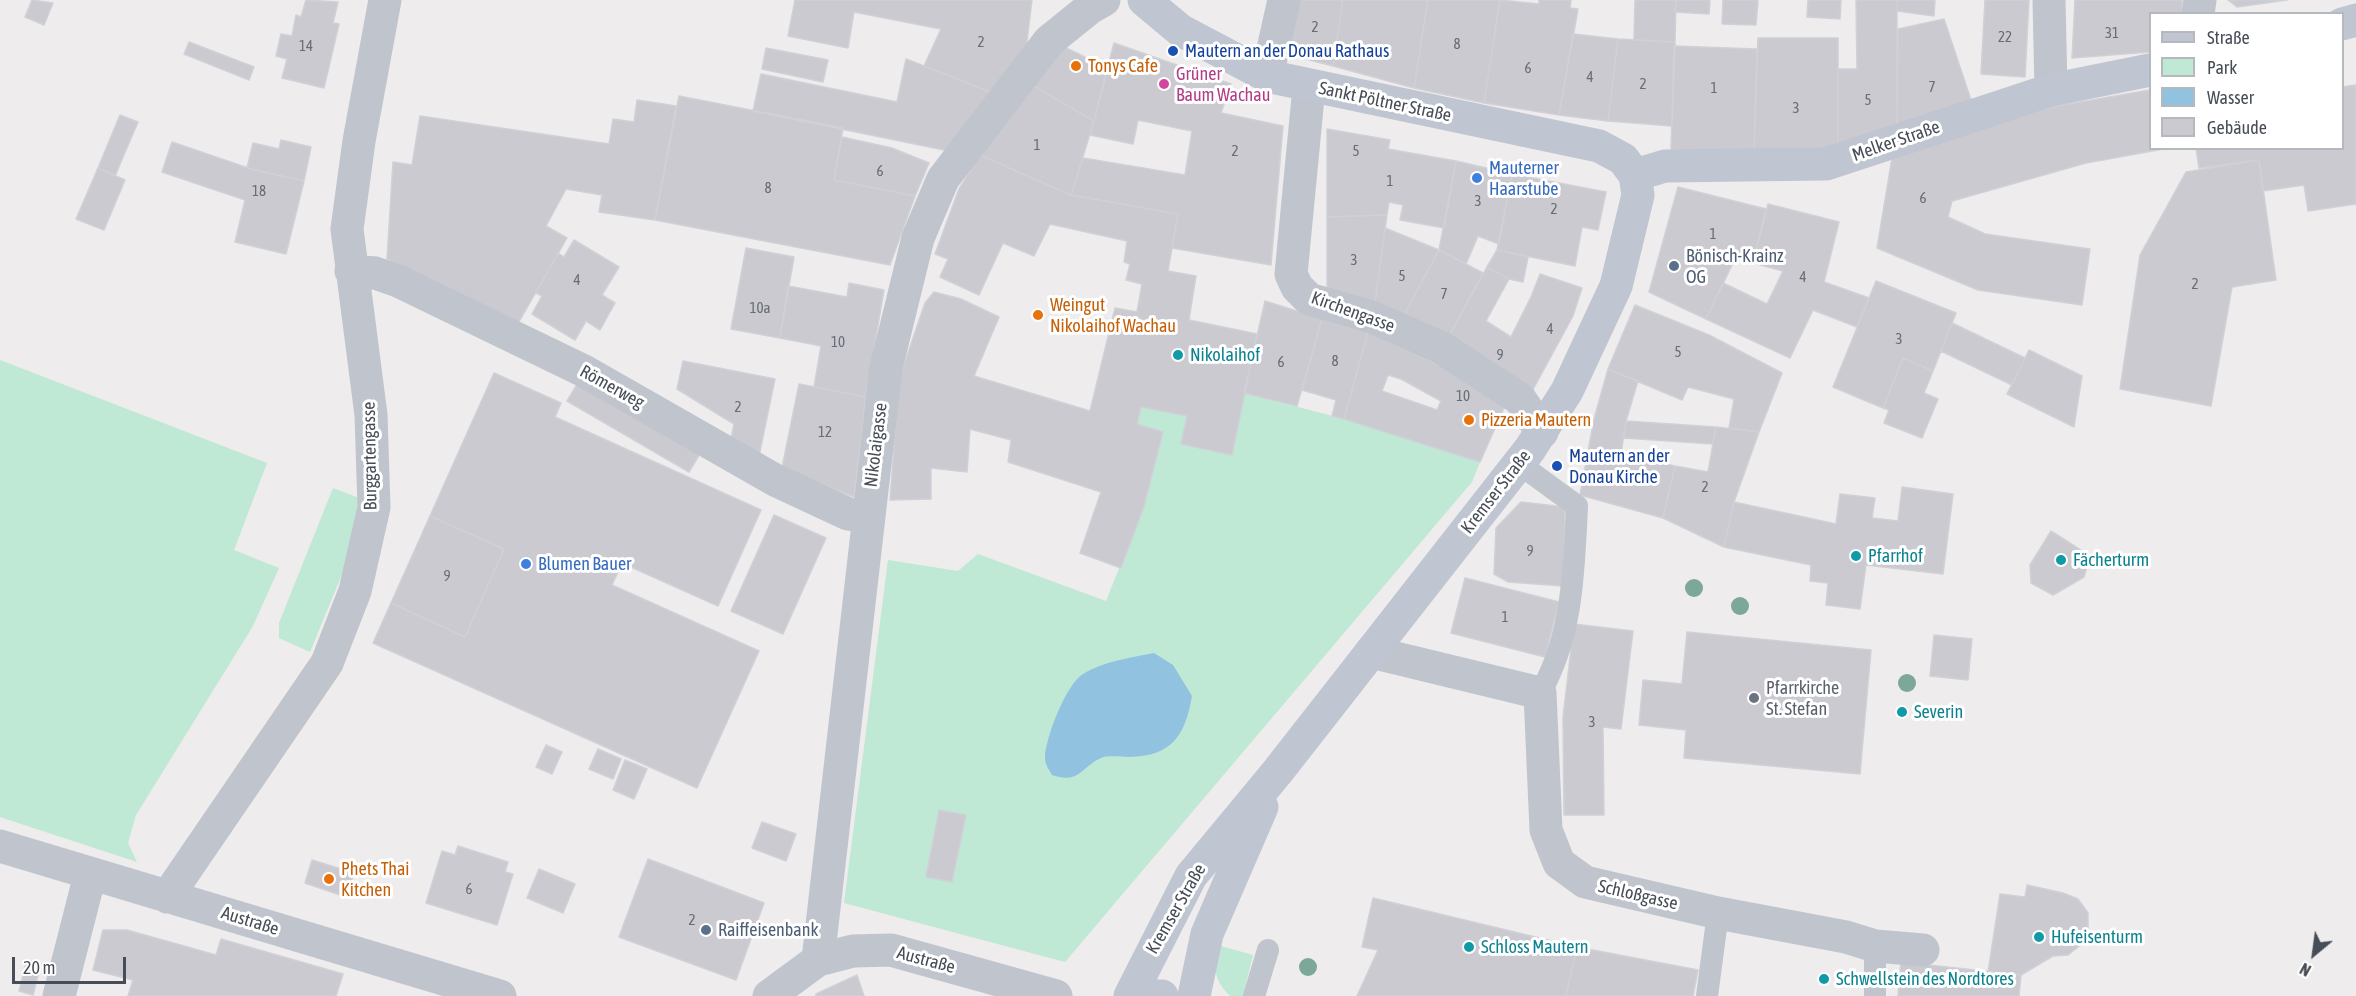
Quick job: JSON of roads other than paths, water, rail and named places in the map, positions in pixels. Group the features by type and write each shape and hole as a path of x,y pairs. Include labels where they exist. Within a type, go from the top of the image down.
{"main road":[{"name":"Sankt Pöltner Straße","path":"1144,0 1180,30 1267,76 1309,87 1599,146 1623,159 1635,175"},
{"name":"Melker Straße","path":"1635,175 1665,166 1827,164 2051,90 2149,70"},
{"name":"Kremser Straße","path":"1130,996 1191,876 1278,771 1542,432 1567,391 1616,286 1638,195 1635,175"},
{"name":"Kremser Straße","path":"1194,996 1206,934 1278,771"},
{"path":"1155,996 1162,996"}],"street":[{"name":"Burggartengasse","path":"167,897 327,663 355,591 374,507 371,415 347,229 359,141 385,0"},
{"name":"Nikolaigasse","path":"818,960 867,517 886,368 918,238 943,179 1049,40 1104,0"},
{"path":"1267,76 1284,0"},
{"path":"2049,0 2051,90"},
{"name":"Kirchengasse","path":"1309,87 1291,274 1297,287 1309,299 1372,316 1442,348 1520,399 1542,432"},
{"name":"Römerweg","path":"351,271 375,273 398,281 584,371 775,480 848,514 867,517"},
{"path":"1371,652 1540,693"},
{"name":"Schloßgasse","path":"1540,693 1546,830 1559,863 1585,882 1718,913 1846,937 1875,946 1923,951"},
{"name":"Austraße","path":"0,846 90,875 500,996"},
{"path":"59,996 90,875"},
{"name":"Austraße","path":"769,996 818,960 853,951 891,950 1056,996"}],"lane":[{"path":"1518,463 1577,506 1574,590 1553,670 1540,693"},
{"path":"1707,996 1718,913"},
{"path":"1875,946 1875,996"},
{"path":"1254,996 1268,950"}],"water":[{"path":"1154,653 1173,665 1192,696 1185,722 1174,741 1156,753 1144,756 1101,758 1079,774 1069,778 1052,775 1045,760 1046,749 1058,713 1076,680 1083,674 1117,660"}],"place":[{"name":"Mautern an der Donau Rathaus","path":"1173,51"},
{"name":"Tonys Cafe","path":"1076,66"},
{"name":"Grüner Baum Wachau","path":"1164,84"},
{"name":"Mauterner Haarstube","path":"1477,178"},
{"name":"Bönisch-Krainz OG","path":"1674,266"},
{"name":"Weingut Nikolaihof Wachau","path":"1038,315"},
{"name":"Nikolaihof","path":"1178,355"},
{"name":"Pizzeria Mautern","path":"1469,420"},
{"name":"Mautern an der Donau Kirche","path":"1557,466"},
{"name":"Pfarrhof","path":"1856,556"},
{"name":"Fächerturm","path":"2061,560"},
{"name":"Blumen Bauer","path":"526,564"},
{"name":"Pfarrkirche St. Stefan","path":"1754,698"},
{"name":"Severin","path":"1902,712"},
{"name":"Phets Thai Kitchen","path":"329,879"},
{"name":"Raiffeisenbank","path":"706,930"},
{"name":"Hufeisenturm","path":"2039,937"},
{"name":"Schloss Mautern","path":"1469,947"},
{"name":"Schwellstein des Nordtores","path":"1824,979"}]}
